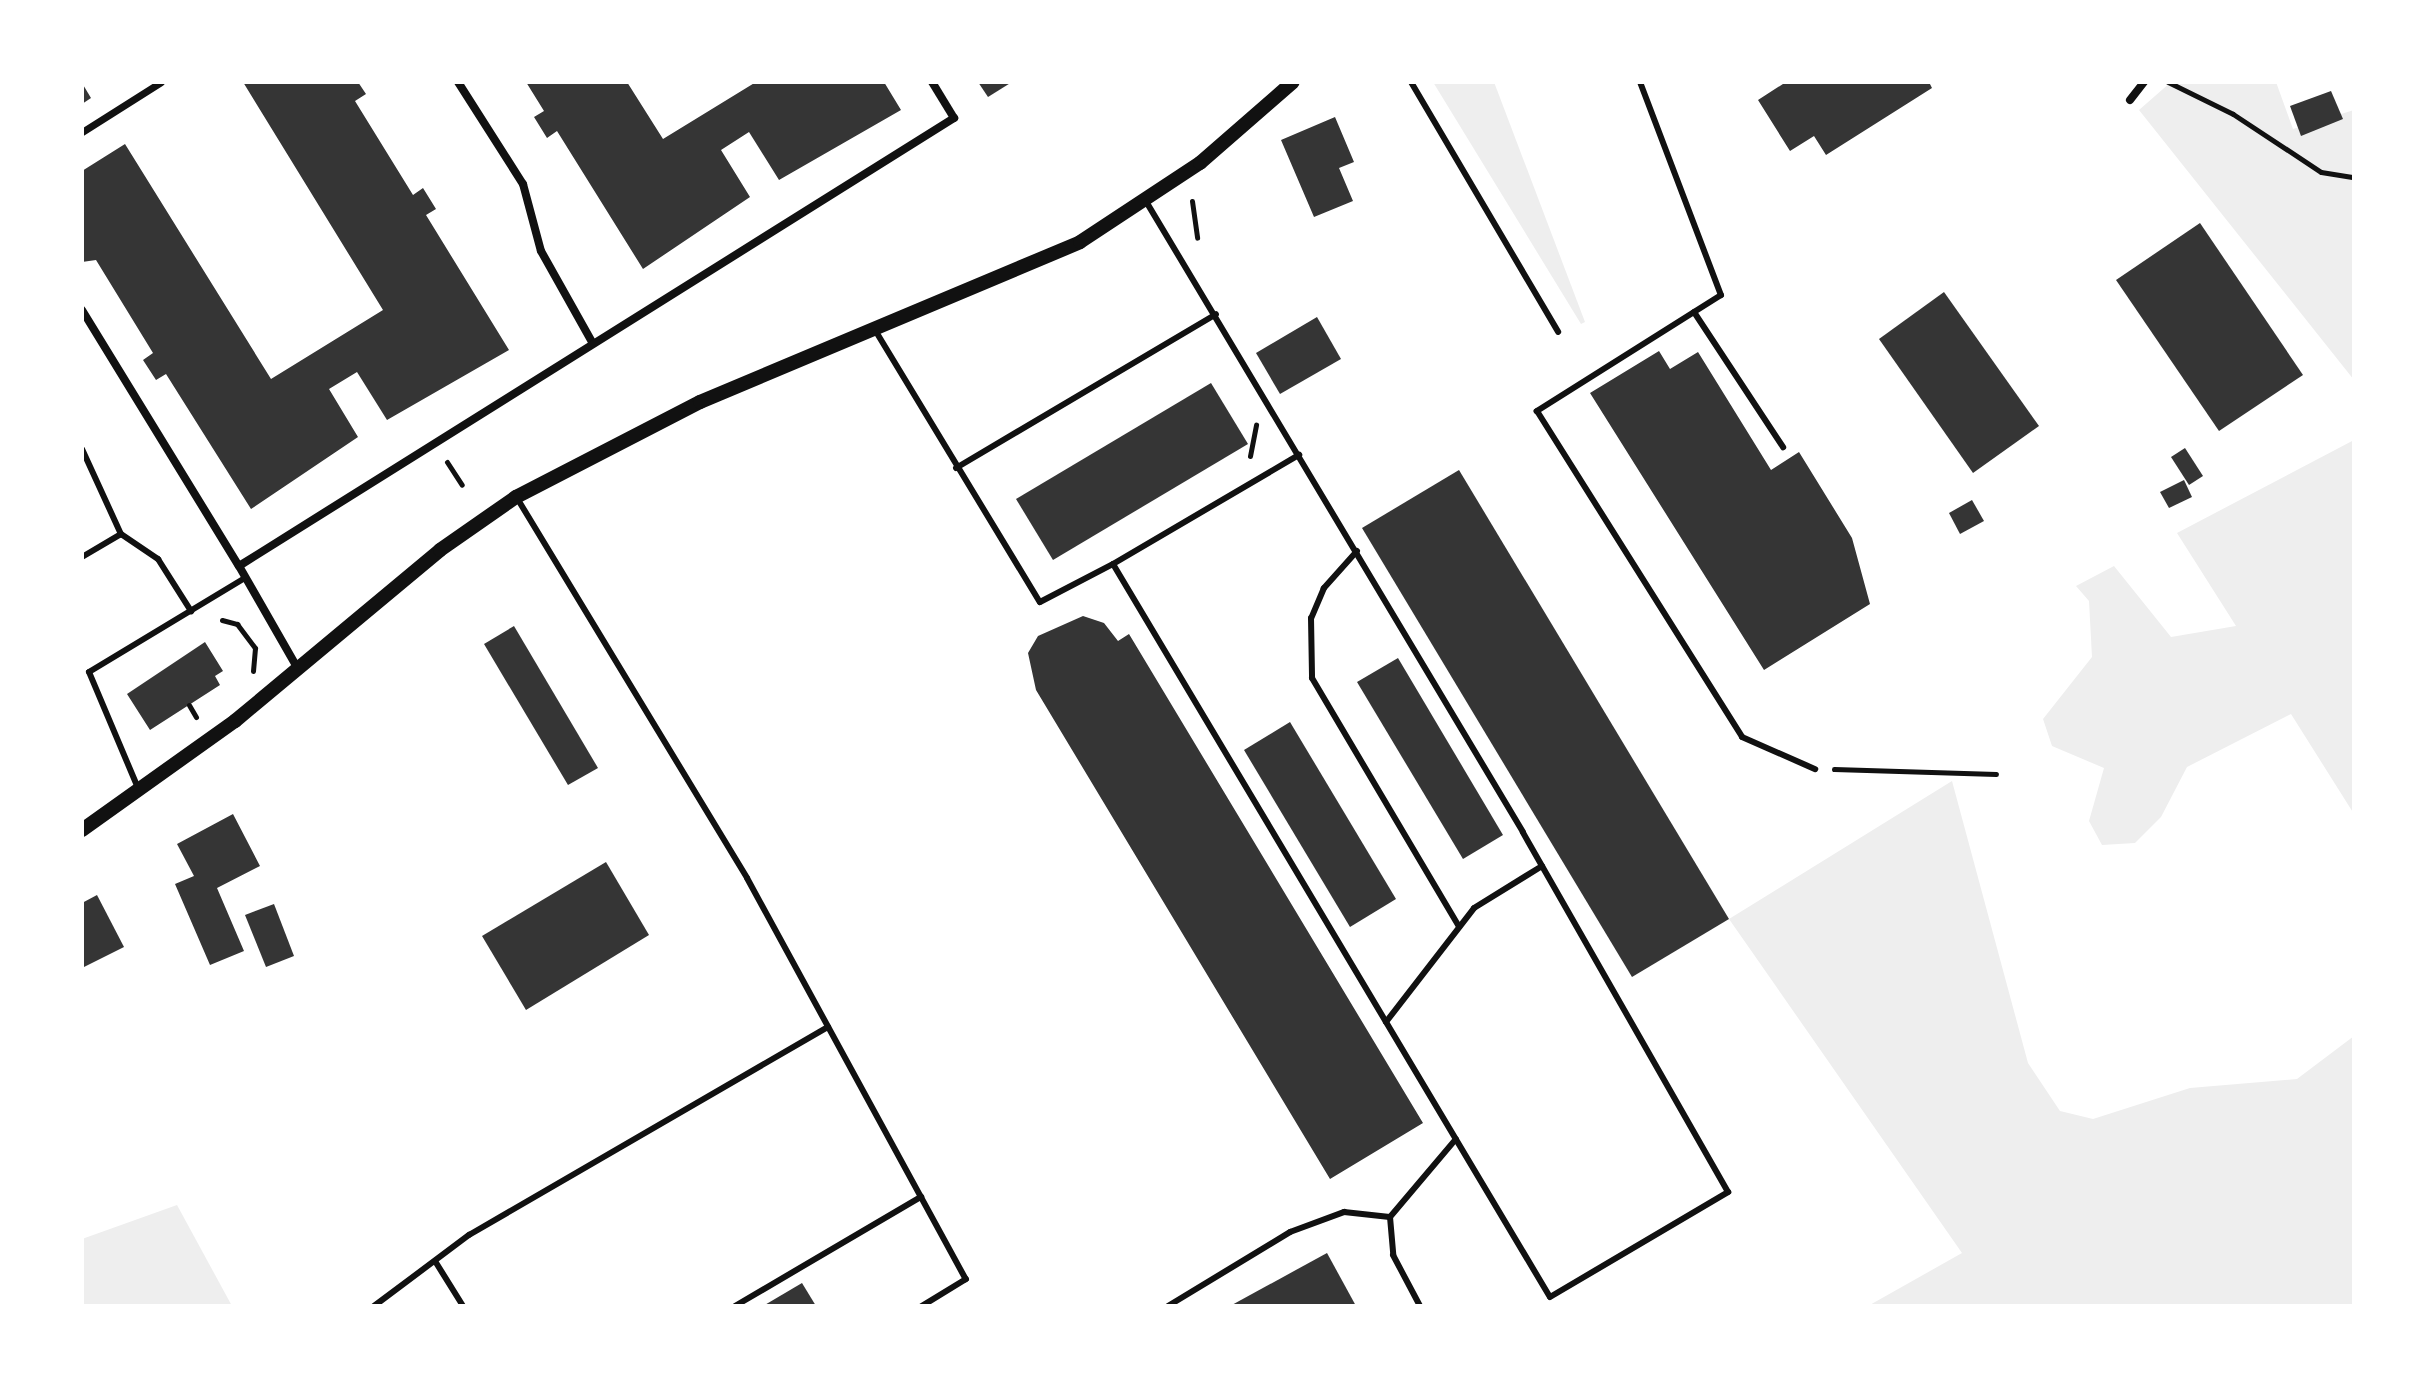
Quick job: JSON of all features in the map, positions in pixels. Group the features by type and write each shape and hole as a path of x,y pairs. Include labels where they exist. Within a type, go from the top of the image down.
{"street":[{"path":"82,132 161,82"},
{"path":"458,82 523,184 541,251 592,342"},
{"path":"239,566 954,118 932,82"},
{"path":"82,830 140,791 298,669 440,550 516,497 622,438 874,327 1037,262 1147,203 1293,82"},
{"path":"2130,100 2144,82"},
{"path":"82,310 239,566 298,669"}],"lane":[{"path":"1411,82 1558,332"},
{"path":"1640,82 1721,295 1537,411 1742,737 1815,769"},
{"path":"1113,564 1550,1297 1728,1192 1357,551 1147,203"},
{"path":"1694,312 1783,447"},
{"path":"956,468 1216,314"},
{"path":"874,327 956,468 1040,602 1113,564 1299,455"},
{"path":"82,449 121,534 158,559 191,611"},
{"path":"516,497 828,1027 966,1279 922,1306"},
{"path":"82,557 121,534"},
{"path":"1357,551 1329,581 1311,618 1312,678 1459,927"},
{"path":"140,791 89,672 245,578"},
{"path":"1386,1022 1474,908 1542,866"},
{"path":"374,1306 435,1261 828,1027"},
{"path":"1420,1306 1393,1255 1390,1217 1456,1139"},
{"path":"735,1306 921,1197"},
{"path":"1168,1306 1290,1232 1344,1212 1390,1217"},
{"path":"435,1261 463,1306"}],"path":[{"path":"2168,82 2321,172 2354,177"},
{"path":"1202,188 1190,212 1203,251"},
{"path":"1245,459 1256,440 1251,427 1275,414"},
{"path":"210,626 228,619 244,632 257,657 249,679"},
{"path":"189,705 196,717"},
{"path":"1815,769 1996,774"}],"shaded area":[{"path":"1433,82 1494,82 1585,322 1581,324"},
{"path":"2171,82 2276,82 2293,129 2354,110 2354,380 2139,110"},
{"path":"2354,440 2354,814 2291,714 2187,767 2161,817 2135,843 2102,845 2089,821 2104,768 2052,746 2043,719 2092,657 2089,601 2076,586 2114,566 2171,637 2236,626 2177,533"},
{"path":"1952,781 2028,1063 2060,1111 2093,1119 2190,1088 2297,1079 2354,1036 2354,1306 1868,1306 1962,1253 1729,919"},
{"path":"177,1205 232,1306 82,1306 82,1239"}],"building":[{"path":"243,82 358,82 366,94 355,101 413,195 423,188 436,209 426,215 509,350 387,420 357,372 329,389 358,437 251,509 166,374 156,380 143,360 153,353 96,260 82,262 82,171 125,144 271,379 383,310"},
{"path":"526,82 627,82 663,139 756,82 884,82 901,110 779,180 749,132 721,150 750,197 643,269 557,131 547,138 534,117 544,111"},
{"path":"978,82 1012,82 988,97"},
{"path":"1786,82 1929,82 1932,88 1826,155 1814,136 1790,151 1758,100"},
{"path":"82,83 91,98 82,104"},
{"path":"2331,91 2343,119 2301,136 2290,106"},
{"path":"1335,117 1354,162 1339,168 1353,201 1314,217 1281,140"},
{"path":"2200,223 2303,375 2219,431 2116,280"},
{"path":"1944,292 2039,426 1973,473 1879,339"},
{"path":"1317,317 1341,359 1280,394 1256,353"},
{"path":"1659,351 1670,369 1698,352 1771,470 1799,452 1852,538 1870,604 1764,670 1590,393"},
{"path":"1211,383 1248,444 1053,560 1016,499"},
{"path":"2185,448 2203,476 2189,485 2171,457"},
{"path":"1459,470 1729,919 1632,977 1362,528"},
{"path":"2184,480 2192,497 2169,508 2160,492"},
{"path":"1972,500 1984,521 1960,534 1949,513"},
{"path":"1083,616 1104,623 1118,641 1129,634 1423,1123 1330,1179 1036,690 1028,653 1038,636"},
{"path":"514,626 598,768 568,785 484,644"},
{"path":"205,642 223,671 215,676 220,685 150,730 127,694"},
{"path":"1398,658 1503,835 1463,859 1357,682"},
{"path":"1290,722 1396,899 1350,927 1244,750"},
{"path":"233,814 260,866 217,888 244,951 210,965 175,884 194,876 177,844"},
{"path":"606,862 649,935 526,1010 482,936"},
{"path":"97,895 124,947 82,968 82,903"},
{"path":"274,904 294,956 266,967 245,915"},
{"path":"1327,1253 1356,1306 1230,1306"},
{"path":"802,1283 816,1306 763,1306"}]}
